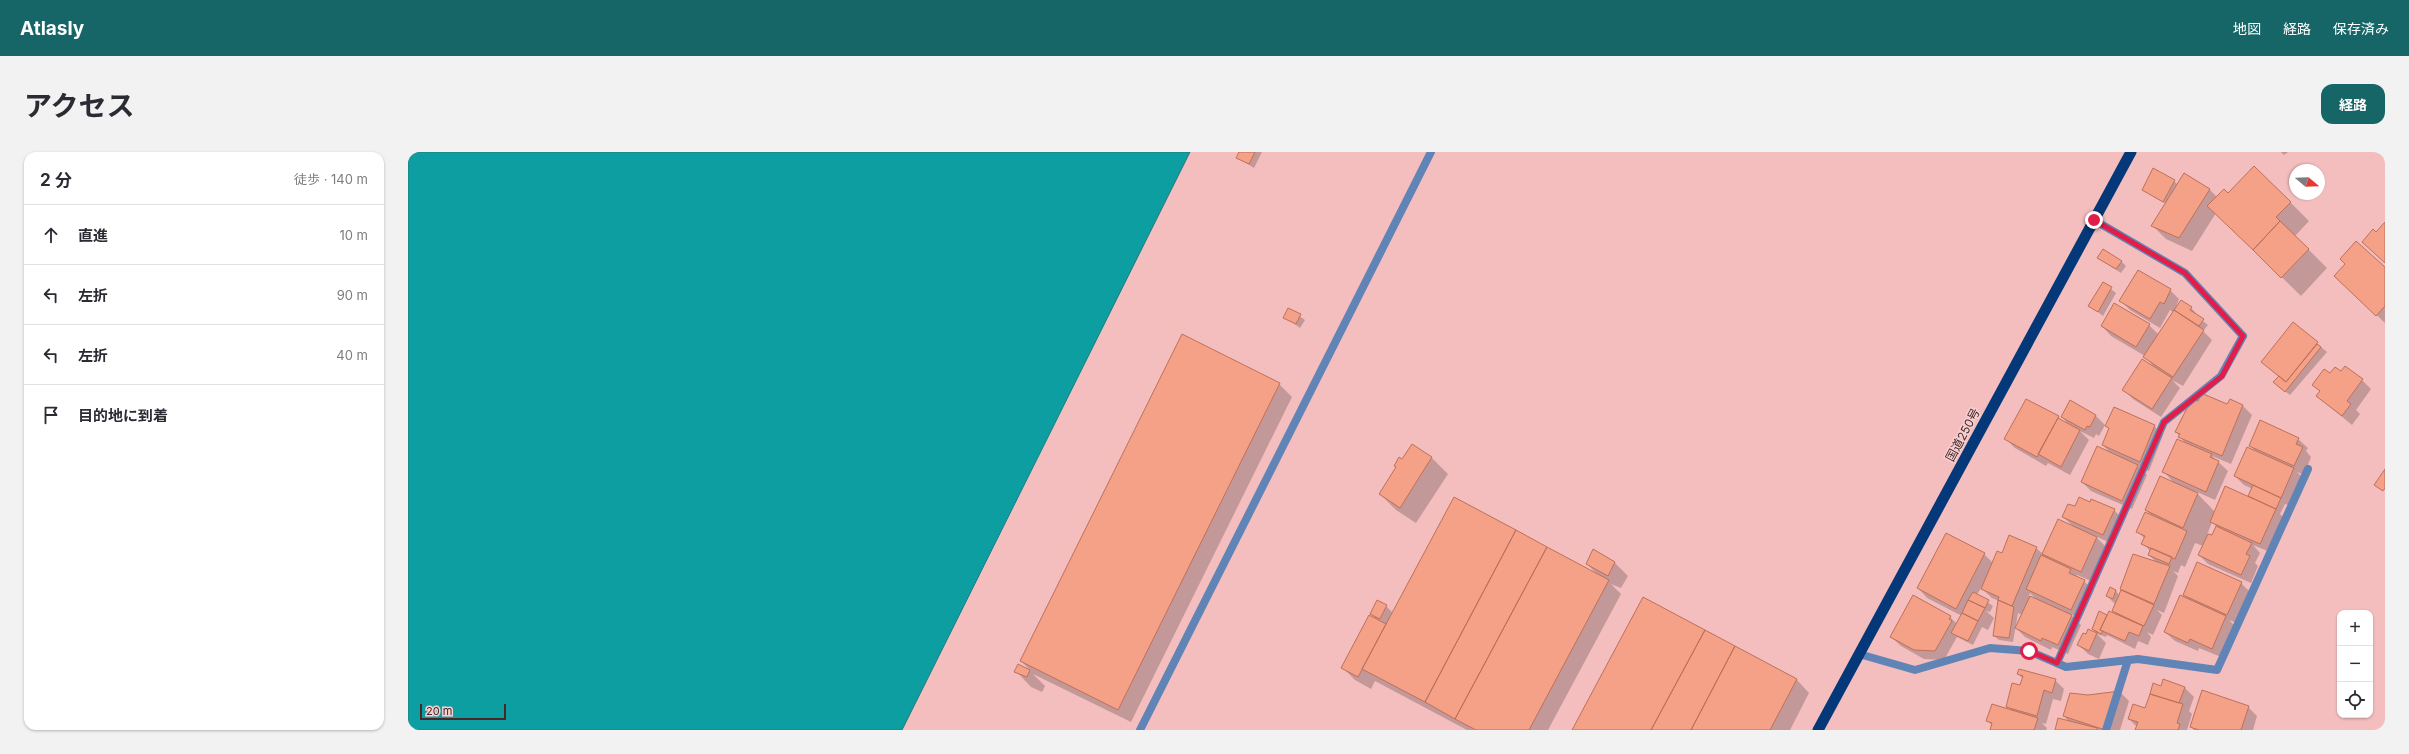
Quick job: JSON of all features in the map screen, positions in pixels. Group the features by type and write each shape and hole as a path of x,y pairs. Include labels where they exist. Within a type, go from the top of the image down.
{"highway":[{"name":"国道250号","path":"1818,730 2131,152"}],"street":[{"path":"1140,730 1430,152"},
{"path":"2057,663 2164,422 2222,376 2243,336 2185,273 2094,220"},
{"path":"1859,654 1915,670 1990,648 2029,651 2066,667 2138,659 2217,670 2308,469"},
{"path":"2106,730 2128,660"}],"water":[{"path":"408,152 1190,152 902,730 408,730"}],"building":[{"path":"1239,152 1255,152 1249,164 1236,158"},
{"path":"2254,166 2291,202 2276,217 2280,221 2253,250 2207,206 2224,189 2228,193"},
{"path":"2153,168 2175,180 2163,202 2142,190"},
{"path":"2184,173 2210,189 2179,238 2151,226"},
{"path":"2280,221 2309,249 2281,278 2253,250"},
{"path":"2385,222 2385,263 2362,242 2373,229 2376,232"},
{"path":"2356,241 2385,267 2385,306 2376,316 2334,276 2345,264 2340,259"},
{"path":"2103,249 2122,261 2116,269 2097,258"},
{"path":"2138,270 2171,289 2164,304 2160,302 2150,319 2119,301"},
{"path":"2103,282 2112,287 2098,312 2088,306"},
{"path":"2181,300 2192,307 2190,310 2204,319 2199,326 2174,310"},
{"path":"2114,303 2150,324 2136,347 2101,326"},
{"path":"1288,308 1301,314 1296,324 1283,318"},
{"path":"2174,310 2204,330 2173,377 2143,357"},
{"path":"2293,322 2318,342 2286,382 2261,362"},
{"path":"1182,334 1280,383 1118,710 1020,661"},
{"path":"2317,344 2321,347 2285,392 2273,382 2279,376 2286,382"},
{"path":"2142,359 2172,378 2152,409 2122,390"},
{"path":"2345,366 2363,379 2347,401 2351,404 2342,416 2316,396 2320,391 2312,385 2324,369 2330,373 2335,367 2341,371"},
{"path":"2201,393 2227,404 2230,399 2243,405 2222,456 2178,437 2180,434 2175,432 2192,398 2198,401"},
{"path":"2026,399 2059,416 2037,457 2004,439"},
{"path":"2070,400 2096,415 2090,427 2087,426 2085,430 2061,417"},
{"path":"2114,407 2155,425 2140,462 2102,445 2109,428 2105,426"},
{"path":"2058,418 2080,430 2061,467 2038,454"},
{"path":"2260,420 2299,438 2296,444 2303,447 2294,466 2249,446"},
{"path":"2177,439 2212,454 2210,457 2219,461 2206,492 2162,472"},
{"path":"1412,444 1432,457 1400,508 1379,494 1396,467 1394,466 1399,457 1402,459"},
{"path":"2097,446 2138,465 2122,501 2081,482"},
{"path":"2247,447 2294,468 2281,498 2234,476"},
{"path":"2385,469 2385,488 2383,491 2374,485"},
{"path":"2160,476 2198,493 2183,528 2145,510"},
{"path":"2253,485 2281,498 2276,509 2248,496"},
{"path":"2225,486 2276,509 2260,544 2210,522"},
{"path":"1454,497 1516,530 1425,702 1362,669"},
{"path":"2079,497 2090,502 2091,499 2115,509 2103,535 2062,517 2068,504 2075,506"},
{"path":"2145,512 2187,531 2175,559 2141,544 2145,536 2136,532"},
{"path":"2058,519 2097,537 2081,572 2042,554"},
{"path":"2216,526 2252,543 2246,554 2250,556 2241,575 2198,555 2208,534 2212,535"},
{"path":"1516,530 1547,547 1455,719 1425,702"},
{"path":"1946,533 1985,553 1956,609 1917,588"},
{"path":"2009,535 2037,547 2012,606 1998,600 1999,597 1981,589 1997,551 2002,553"},
{"path":"1547,547 1609,580 1529,730 1476,730 1455,719"},
{"path":"2151,548 2172,557 2169,564 2148,555"},
{"path":"1593,549 1615,562 1608,576 1586,564"},
{"path":"2133,554 2170,566 2154,604 2120,589"},
{"path":"2041,555 2071,569 2069,573 2085,580 2071,610 2026,589"},
{"path":"2197,562 2242,582 2227,615 2183,595"},
{"path":"2110,587 2116,590 2113,599 2106,596"},
{"path":"2121,590 2154,605 2144,626 2112,611"},
{"path":"1973,592 1989,600 1985,608 1968,600"},
{"path":"1913,595 1951,616 1949,619 1952,621 1935,651 1914,650 1890,637"},
{"path":"2180,595 2226,616 2212,649 2190,639 2188,643 2164,632"},
{"path":"2030,596 2072,615 2058,645 2042,638 2041,641 2015,628"},
{"path":"1643,597 1705,630 1651,730 1572,730"},
{"path":"1377,600 1387,605 1380,619 1370,614"},
{"path":"1968,600 1985,608 1978,621 1962,613"},
{"path":"1998,600 2014,607 2009,638 1993,636"},
{"path":"2099,611 2107,615 2100,630 2103,631 2101,634 2092,629"},
{"path":"2109,611 2143,626 2139,636 2129,632 2125,641 2100,630"},
{"path":"1962,613 1978,621 1968,641 1951,633"},
{"path":"1369,615 1386,624 1358,677 1341,668"},
{"path":"2088,629 2097,633 2089,651 2077,645 2083,633 2086,634"},
{"path":"1705,630 1735,646 1691,730 1651,730"},
{"path":"1735,646 1797,679 1770,730 1691,730"},
{"path":"1018,664 1030,670 1027,677 1014,672"},
{"path":"2019,669 2056,679 2052,693 2044,690 2037,716 2006,707 2012,683 2020,685 2023,676 2017,674"},
{"path":"2163,679 2185,687 2179,703 2150,694 2153,683 2161,686"},
{"path":"2202,690 2249,706 2241,730 2199,730 2190,727"},
{"path":"2120,691 2105,730 2063,716 2070,693 2088,695"},
{"path":"2150,694 2183,704 2177,723 2180,724 2178,730 2135,730 2138,722 2128,719 2133,704 2145,708"},
{"path":"1992,704 2038,718 2034,730 1990,730 1992,723 1986,721"},
{"path":"2058,718 2097,728 2097,730 2055,730"}],"route":[{"path":"2029,651 2057,663 2164,422 2222,376 2243,336 2185,273 2094,220"}]}
